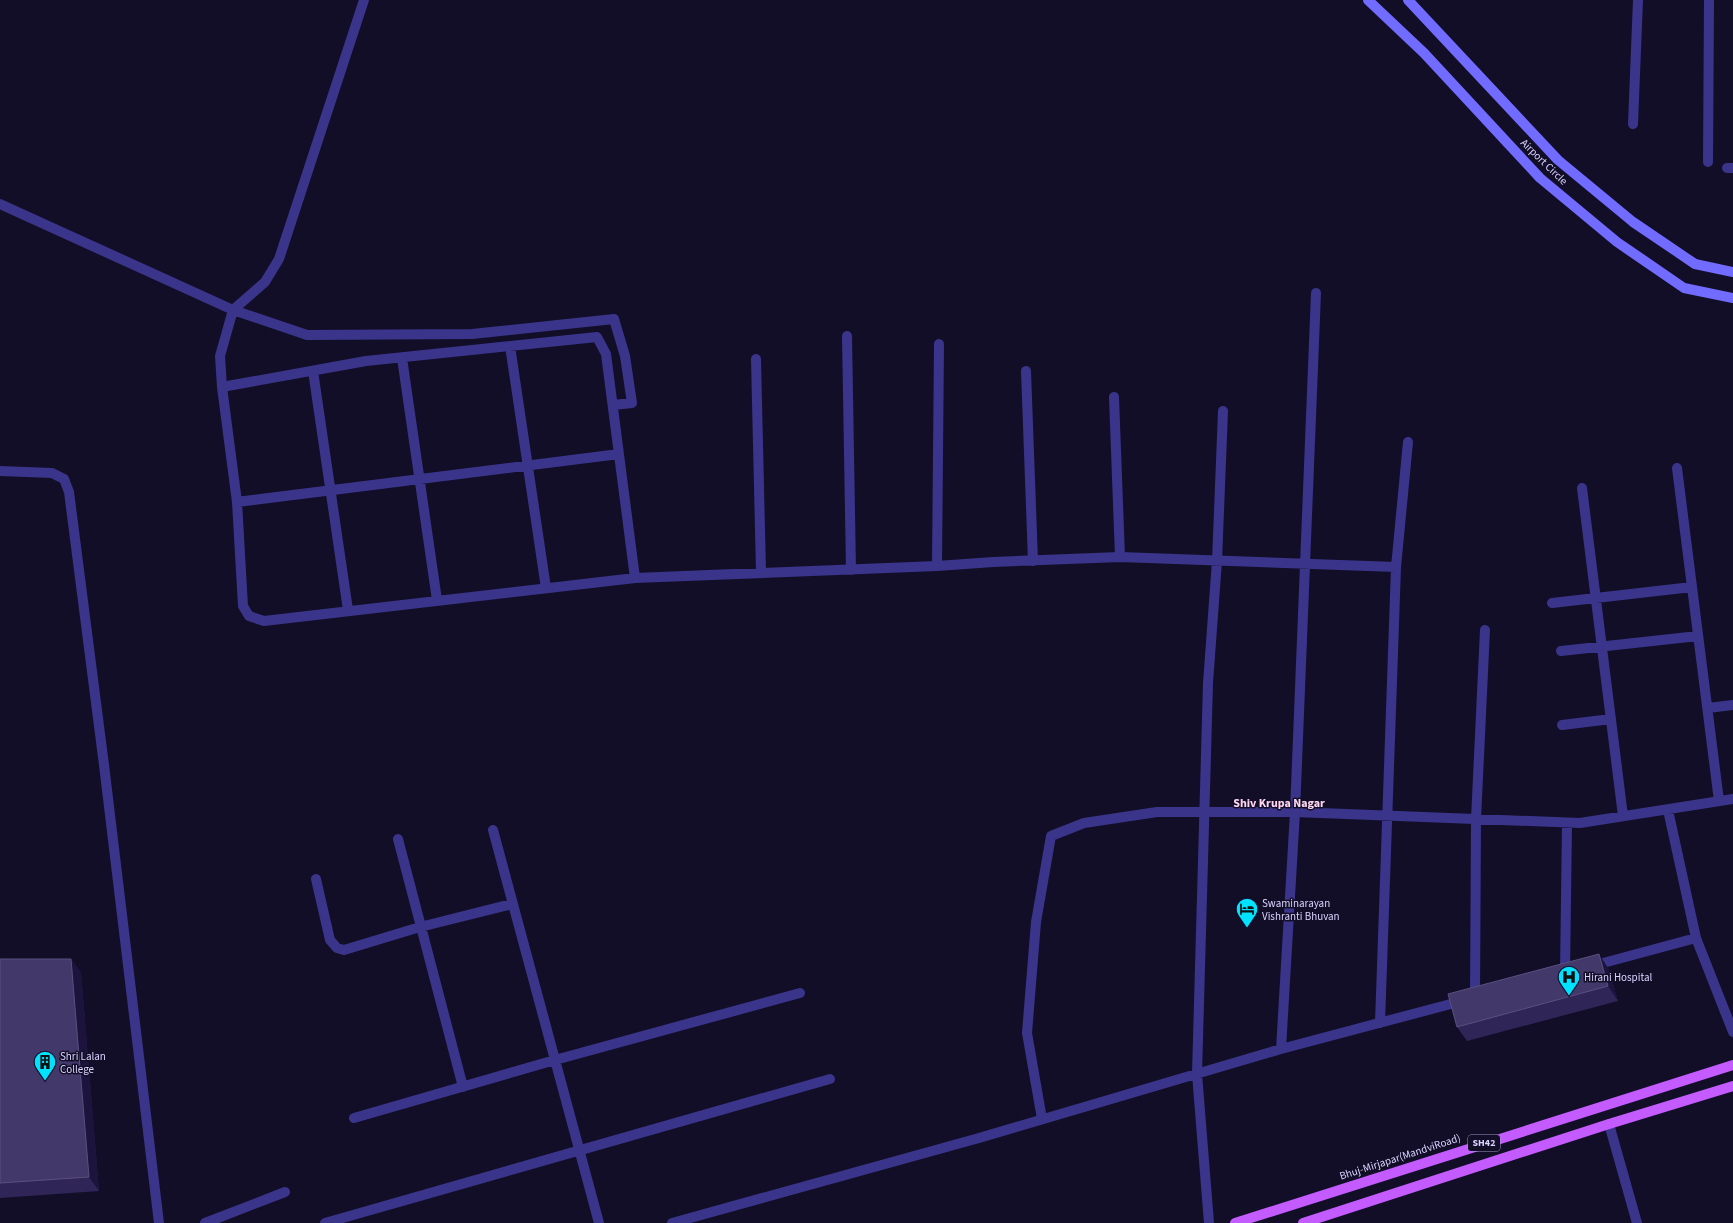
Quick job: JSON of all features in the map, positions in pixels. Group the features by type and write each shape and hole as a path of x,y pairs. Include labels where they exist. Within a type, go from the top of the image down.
{"main road":[{"name":"Airport Circle","path":"1368,0 1424,53 1540,178 1617,242 1684,288 1733,298"},
{"name":"Airport Circle","path":"1408,0 1558,160 1633,222 1694,264 1733,272"},
{"name":"Bhuj-Mirjapar(MandviRoad)","path":"1235,1223 1733,1065"},
{"name":"SH42","path":"1303,1223 1733,1086"}],"street":[{"path":"364,0 279,259 265,282 233,310 220,356 222,387 237,502 243,606 249,616 264,621 348,610 635,578 761,572 851,570 994,562 1120,557 1396,567"},
{"path":"1633,124 1638,0"},
{"path":"1708,162 1709,0"},
{"path":"0,204 233,310 307,335 472,334 614,319 625,356 632,403 613,406"},
{"path":"1280,1050 1295,812 1316,293"},
{"path":"847,336 851,570"},
{"path":"222,387 366,362 597,337 606,354 635,578"},
{"path":"937,566 939,344"},
{"path":"510,346 546,588"},
{"path":"402,358 418,479 437,600"},
{"path":"756,359 761,572"},
{"path":"313,371 348,610"},
{"path":"1026,371 1033,561"},
{"path":"1114,397 1120,557"},
{"path":"1208,1223 1197,1074 1208,683 1217,561 1223,411"},
{"path":"1380,1023 1396,567 1408,442"},
{"path":"237,502 619,454"},
{"path":"1677,468 1719,802"},
{"path":"0,471 52,473 64,479 69,492 104,765 159,1223"},
{"path":"1582,488 1623,816"},
{"path":"1552,603 1692,587"},
{"path":"672,1223 1042,1119 1280,1050 1478,996 1476,819 1485,630"},
{"path":"1561,651 1698,636"},
{"path":"1708,708 1733,705"},
{"path":"1562,725 1611,719"},
{"path":"1042,1119 1027,1033 1036,922 1051,836 1084,823 1157,812 1295,812 1580,823 1733,799"},
{"path":"1668,810 1696,938 1733,1032"},
{"path":"1567,822 1569,972 1696,938"},
{"path":"492,830 599,1223"},
{"path":"398,839 463,1087"},
{"path":"316,879 330,940 337,948 344,950 420,927 512,904"},
{"path":"354,1118 555,1060 800,993"},
{"path":"325,1223 830,1079"},
{"path":"1610,1124 1637,1223"},
{"path":"205,1223 285,1192"}],"building":[{"path":"1599,954 1608,986 1457,1027 1448,994"},
{"name":"Shri Lalan College","path":"0,959 71,959 89,1177 0,1183"}],"place":[{"name":"Swaminarayan Vishranti Bhuvan","path":"1247,928"},
{"name":"Hirani Hospital","path":"1569,996"},
{"name":"Shri Lalan College","path":"45,1082"}],"district":[{"name":"Shiv Krupa Nagar","path":"1279,803"}]}
